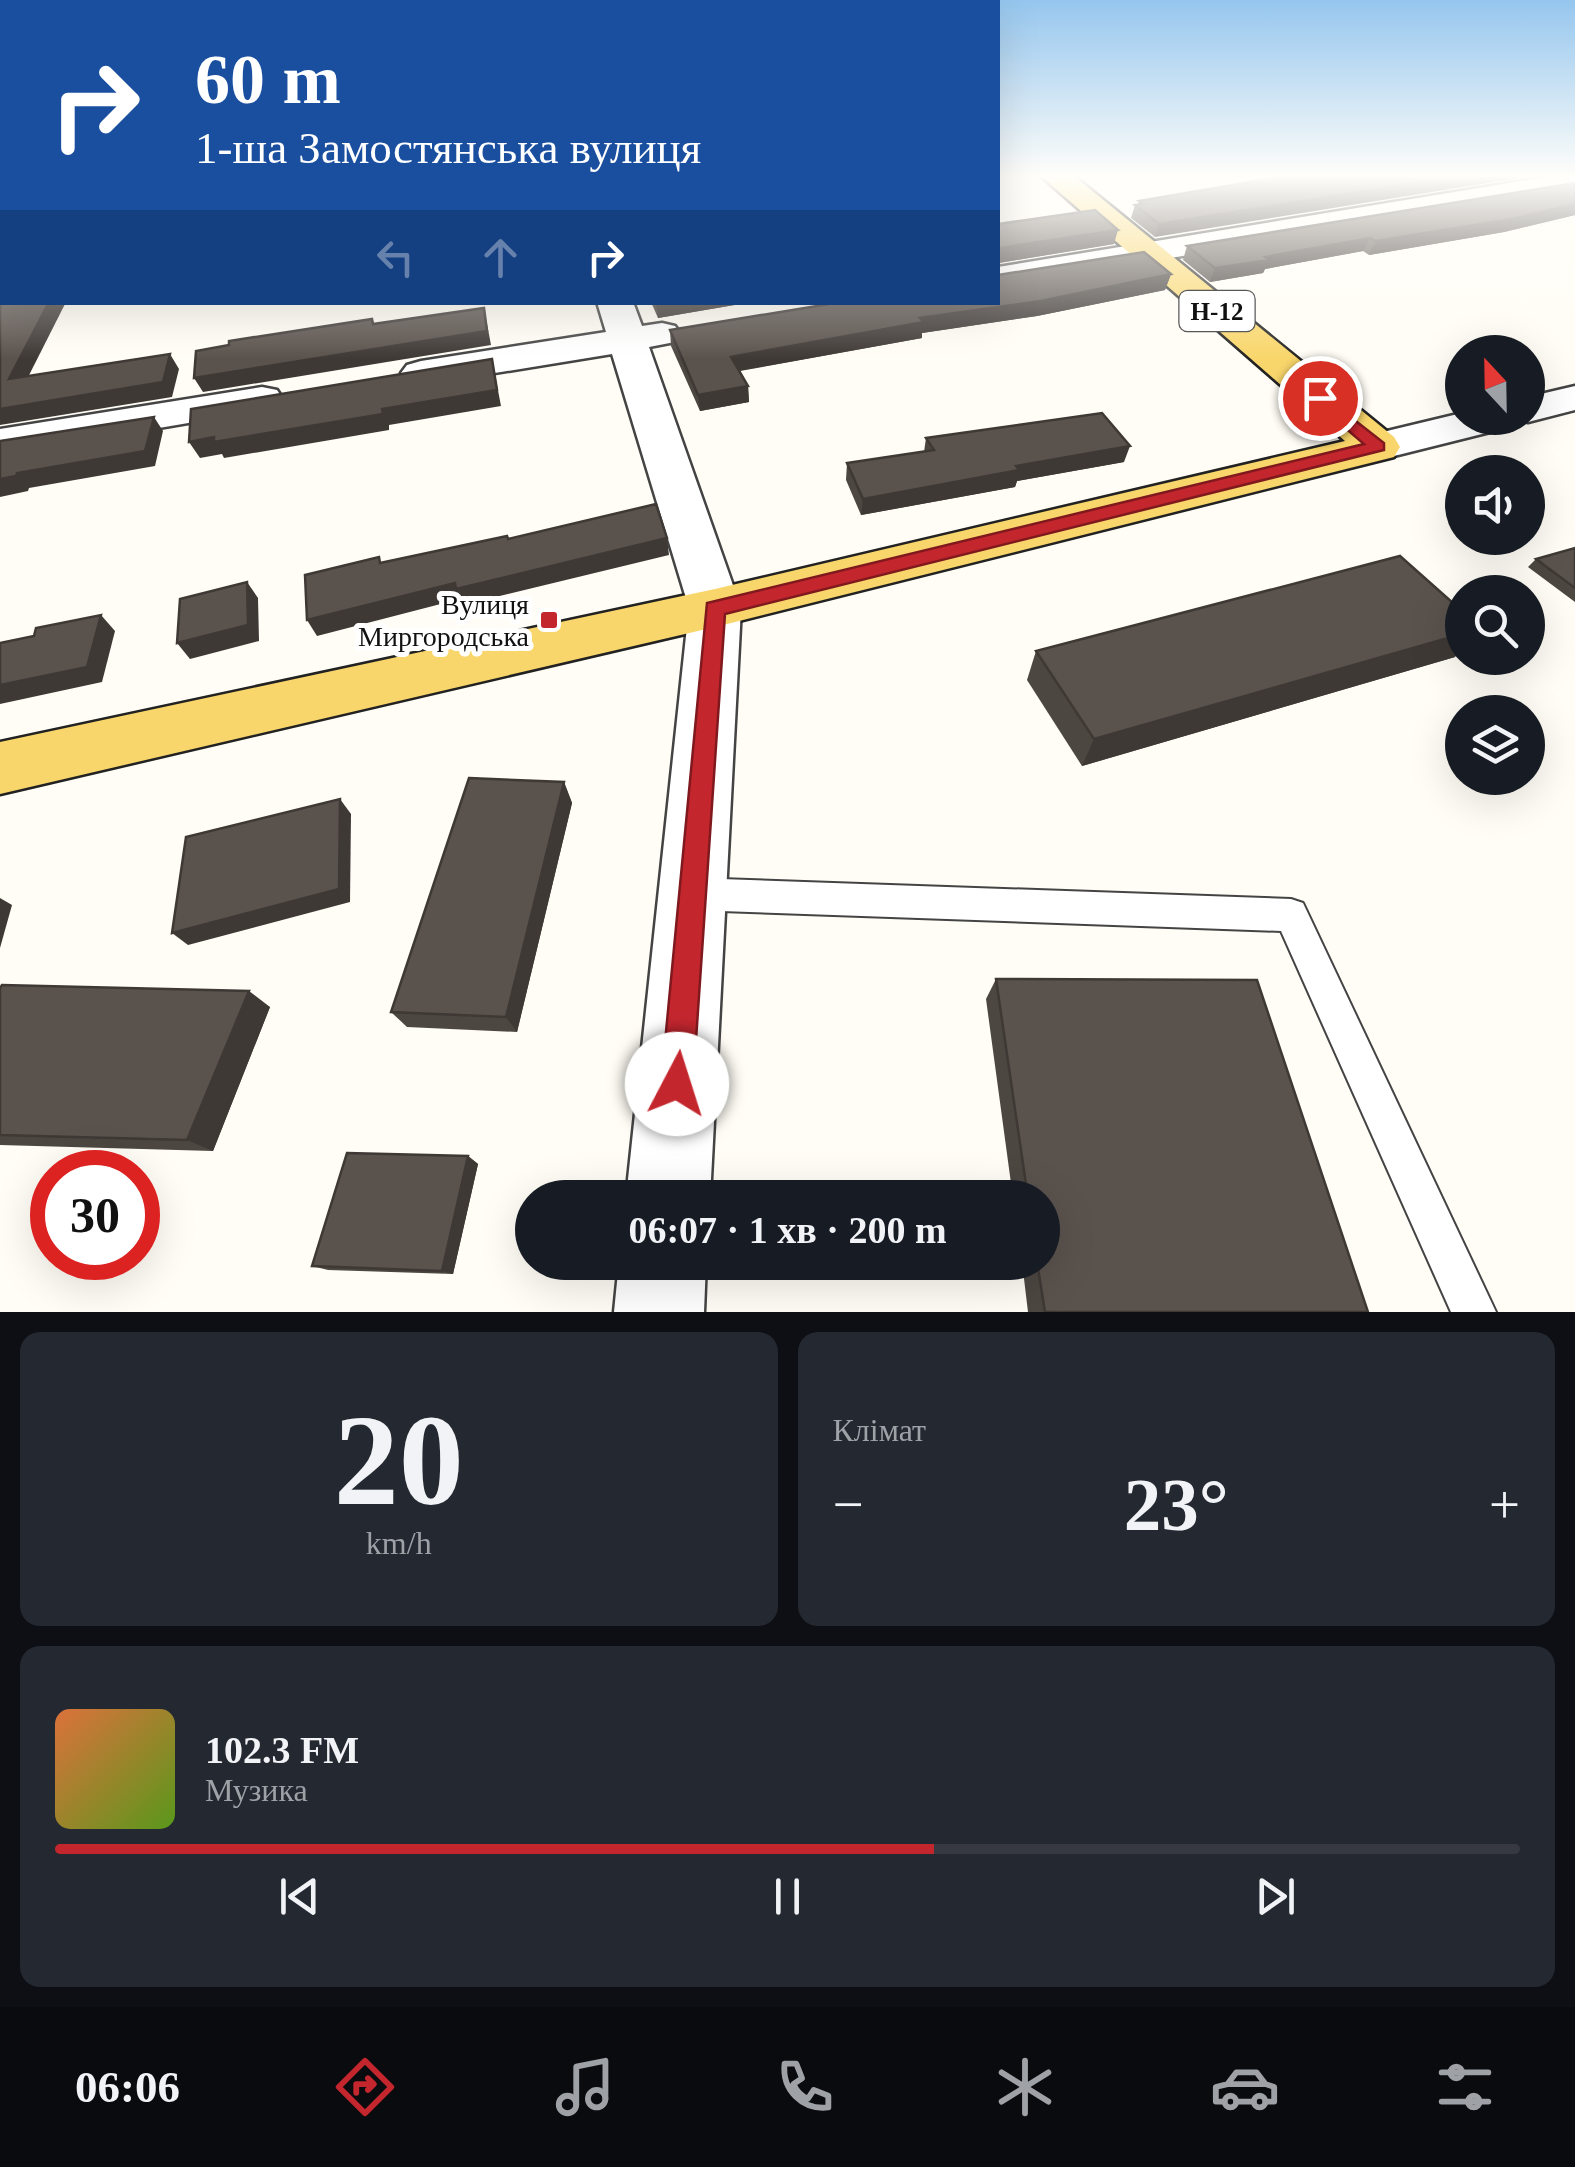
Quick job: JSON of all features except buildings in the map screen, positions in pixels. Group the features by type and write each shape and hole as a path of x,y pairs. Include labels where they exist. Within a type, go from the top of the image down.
{"main road":[{"name":"Н-12","path":"1129,237 1378,446"},
{"path":"0,768 714,608 1378,446"}],"street":[{"path":"1000,277 1236,237"},
{"path":"394,378 622,321 702,327"},
{"path":"622,321 714,608 669,1180"},
{"path":"0,442 295,394"},
{"path":"1545,406 1575,398"},
{"path":"1378,446 1445,430"},
{"path":"659,1312 661,1280"}],"lane":[{"path":"692,894 1291,916 1474,1312"}],"place":[{"name":"Вулиця Миргородська","path":"549,620"}],"route":[{"path":"677,1084 714,608 1378,446 1320,398"}]}
